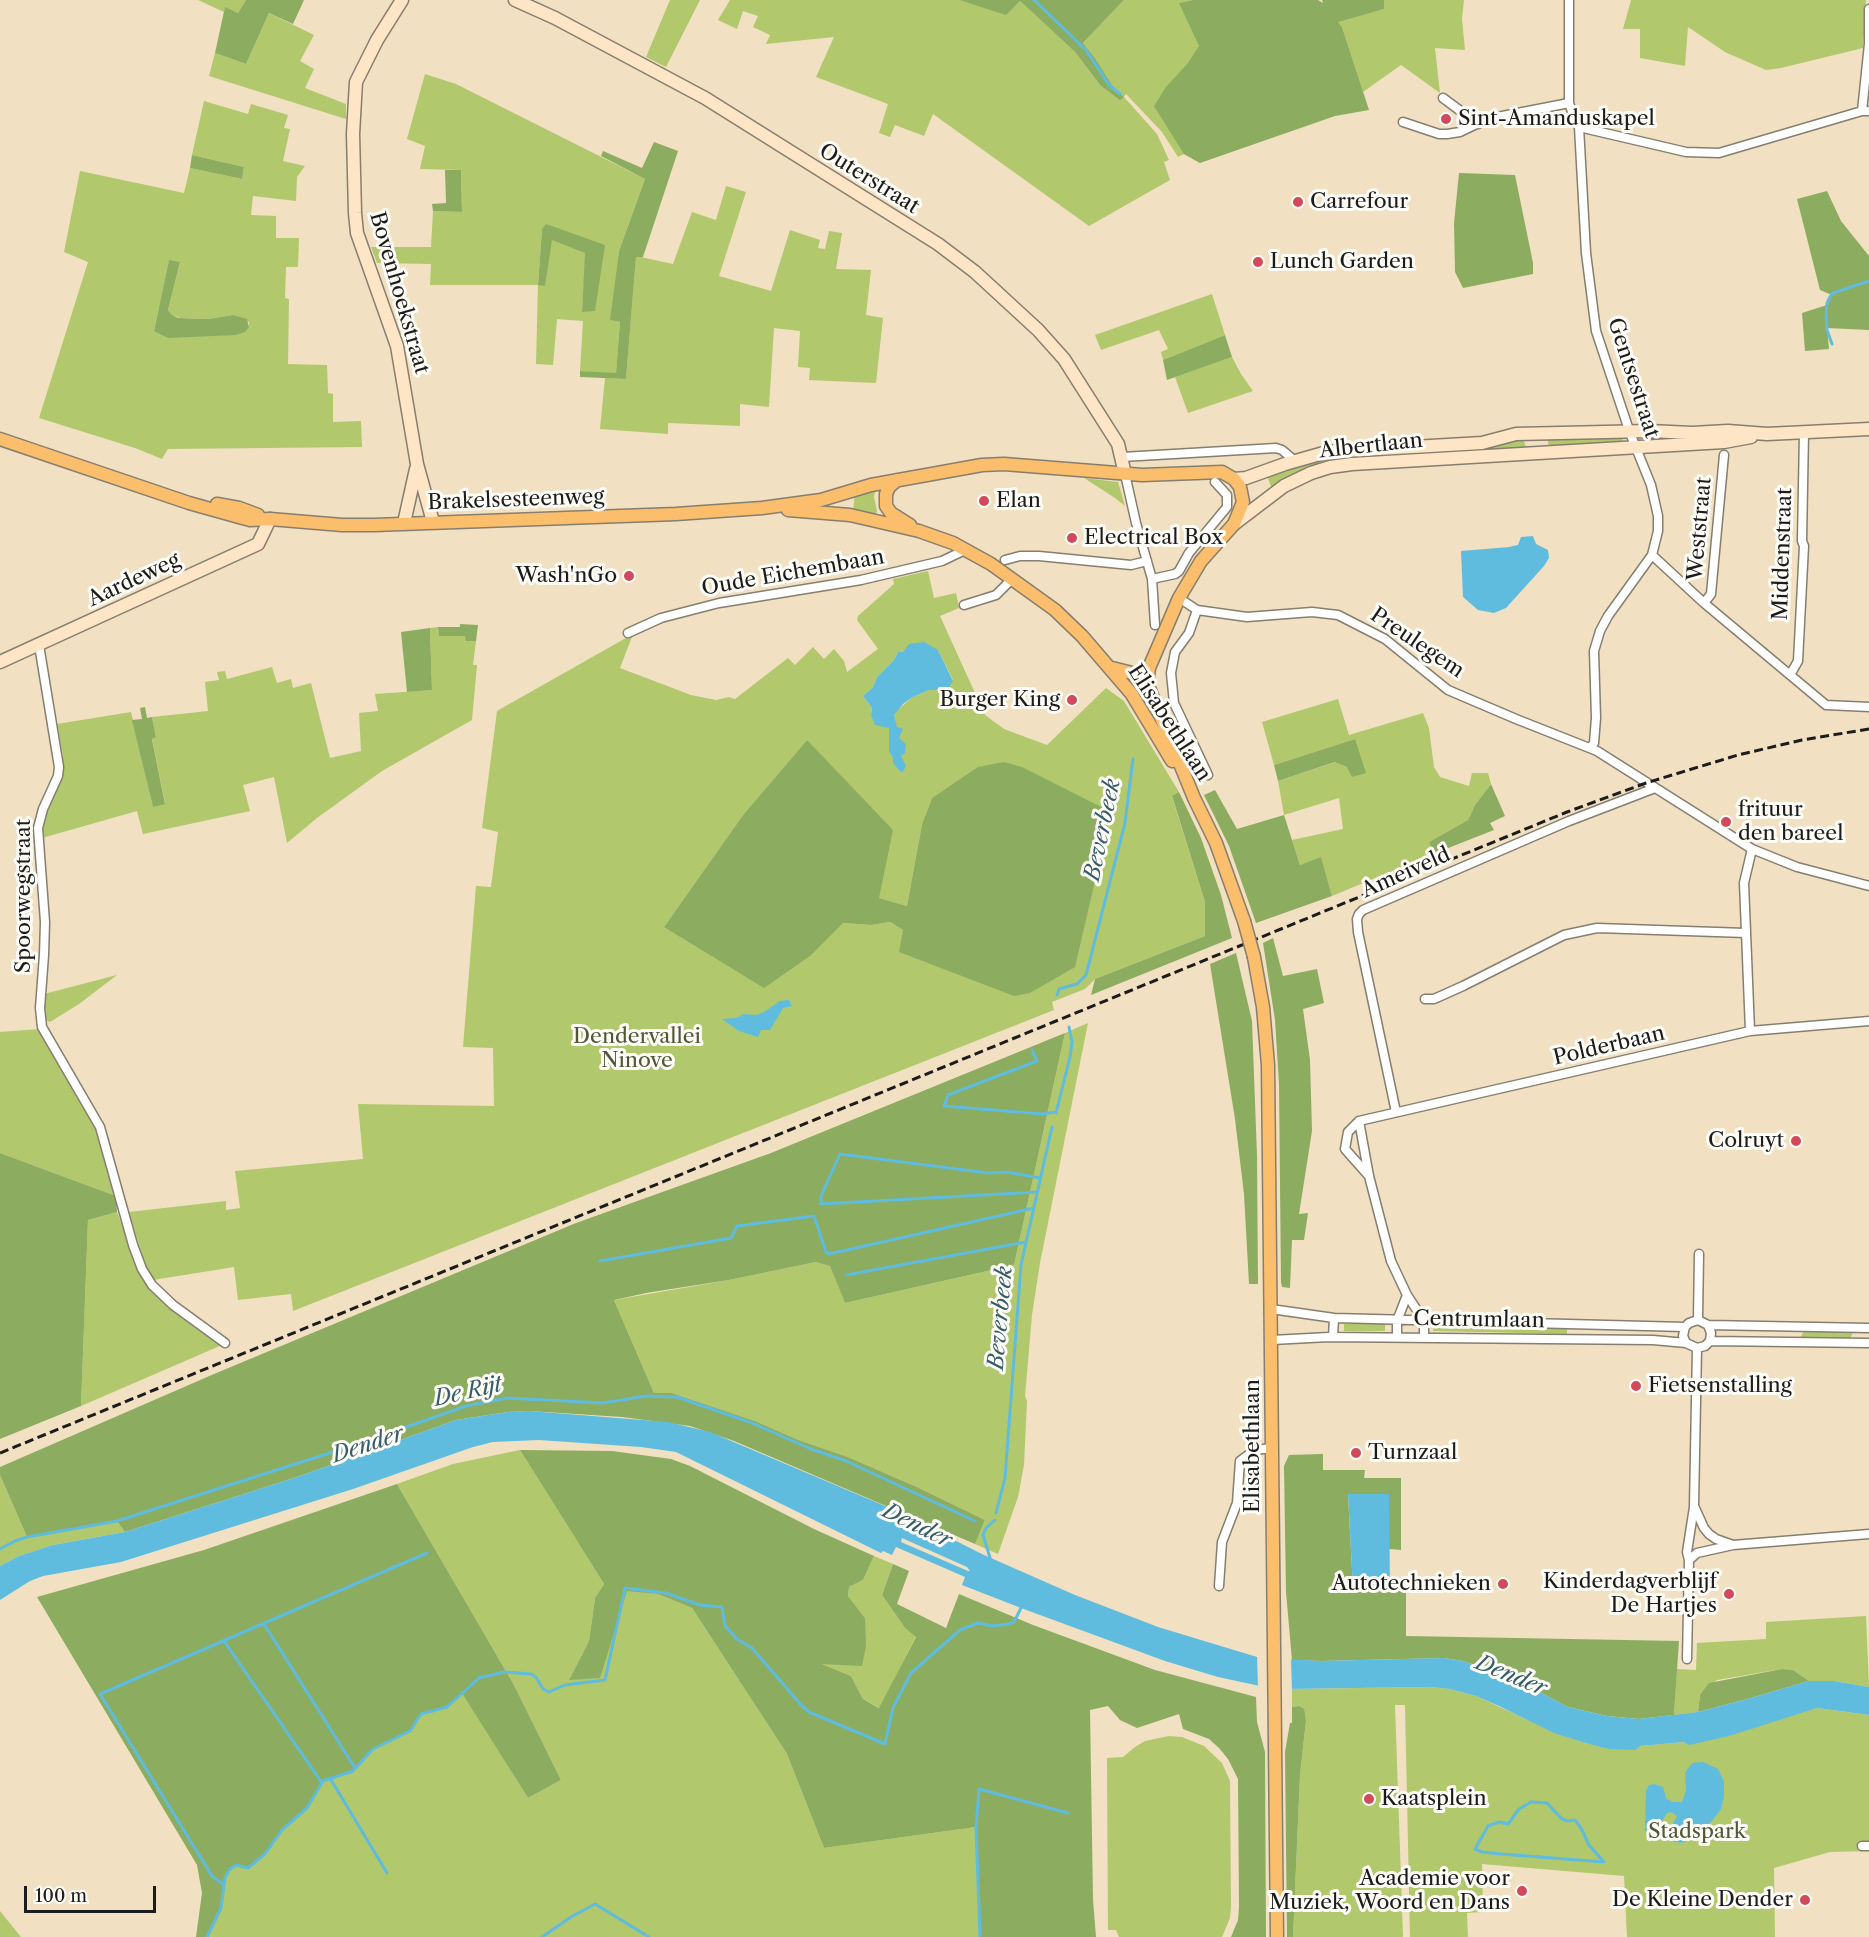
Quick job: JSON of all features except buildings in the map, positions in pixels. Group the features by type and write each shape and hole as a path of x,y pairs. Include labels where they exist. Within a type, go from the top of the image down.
{"main road":[{"name":"Brakelsesteenweg","path":"0,430 39,448 146,484 198,500 239,508 270,519"},
{"name":"Brakelsesteenweg","path":"0,439 189,503 250,520 270,519 342,525 676,514 762,508 821,500 871,485 959,468 1004,464 1125,474"},
{"name":"Albertlaan","path":"1125,474 1222,472 1234,479 1240,487 1243,502 1234,524 1201,561 1179,598 1149,669"},
{"path":"897,480 886,494 886,506 891,513 919,531"},
{"name":"Brakelsesteenweg","path":"762,508 850,515 919,531"},
{"name":"Elisabethlaan","path":"919,531 965,550 1012,579 1055,610 1082,636 1131,693 1194,798"},
{"name":"Elisabethlaan","path":"1111,668 1136,674 1149,669 1148,689 1194,798 1216,843 1244,921 1254,957 1263,1007 1268,1065 1277,1937"}],"street":[{"name":"Bovenhoekstraat","path":"402,0 377,40 356,82 353,134 355,213 357,233 397,346 417,465 433,522"},
{"name":"Outerstraat","path":"515,0 555,18 705,98 938,244 1007,300 1064,359 1109,428 1122,457 1125,474"},
{"name":"Gentsestraat","path":"1569,0 1569,103 1579,127 1587,253 1596,331 1630,433 1651,485 1658,516 1658,531 1652,555 1608,616 1600,631 1594,651 1596,718 1594,742 1590,748"},
{"path":"1579,127 1686,152 1719,153 1865,111 1869,9"},
{"path":"1443,98 1478,124"},
{"path":"1403,122 1439,134 1447,134 1460,132 1487,119 1569,103"},
{"name":"Albertlaan","path":"1234,524 1284,486 1330,467 1724,442 1767,434 1869,429"},
{"name":"Albertlaan","path":"1234,479 1246,478 1327,452 1482,442 1516,434 1728,431 1767,434"},
{"name":"Middenstraat","path":"1790,675 1798,661 1804,546 1802,541 1804,432"},
{"path":"1528,453 1538,446 1539,441 1534,433"},
{"name":"Albertlaan","path":"1122,457 1276,448 1295,461"},
{"name":"Weststraat","path":"1704,603 1712,594 1725,455"},
{"name":"Bovenhoekstraat","path":"404,524 417,465"},
{"path":"1125,474 1152,579 1155,624"},
{"path":"1152,579 1179,571 1189,553 1227,507 1227,495 1215,482"},
{"name":"Aardeweg","path":"0,662 258,544 270,519"},
{"name":"Oude Eichembaan","path":"628,633 661,618 718,603 861,580 942,561 965,550"},
{"path":"1652,555 1704,603 1821,701 1829,706 1869,707"},
{"path":"1005,560 1020,556 1040,556 1131,565 1147,561"},
{"path":"964,605 996,595 1012,579"},
{"name":"Preulegem","path":"1179,598 1197,610 1247,617 1312,612 1338,615 1385,639 1448,690 1590,748 1752,849 1797,867 1869,886"},
{"name":"Elisabethlaan","path":"1197,610 1189,633 1175,652 1172,663 1172,682 1174,703 1208,775"},
{"name":"Spoorwegstraat","path":"39,645 59,767 58,776 43,809 38,828 45,922 45,954 40,1008 42,1027 100,1127 142,1269 152,1285 173,1305 225,1343"},
{"name":"Ameiveld","path":"1396,1112 1358,932 1357,920 1364,910 1569,821 1655,788"},
{"path":"1750,1031 1744,884 1752,849"},
{"path":"1425,999 1434,999 1463,986 1564,935 1597,928 1746,933"},
{"name":"Polderbaan","path":"1359,1121 1750,1031 1869,1021"},
{"path":"1359,1121 1348,1132 1346,1149 1369,1176"},
{"path":"1359,1121 1369,1176 1391,1261 1407,1295 1424,1321 1424,1338"},
{"path":"1699,1254 1698,1320 1708,1325 1869,1328"},
{"path":"1396,1337 1397,1320 1407,1295"},
{"name":"Centrumlaan","path":"1271,1309 1334,1318 1424,1321 1685,1327 1698,1320"},
{"path":"1333,1337 1334,1318"},
{"path":"1581,1324 1581,1339"},
{"path":"1688,1659 1689,1560 1687,1552 1694,1506 1697,1348 1705,1346 1710,1341 1712,1333 1708,1325"},
{"path":"1685,1327 1683,1336 1686,1343"},
{"name":"Centrumlaan","path":"1272,1340 1333,1337 1581,1339 1671,1341 1686,1343 1697,1348"},
{"path":"1710,1341 1869,1343"},
{"path":"1219,1586 1222,1542 1237,1503 1240,1461 1255,1450 1272,1448"},
{"path":"1694,1506 1709,1534 1733,1545"},
{"path":"1689,1560 1698,1553 1733,1545 1869,1534"}],"green space":[{"path":"198,0 246,0 238,13 225,8 224,12"},
{"path":"246,0 304,0 293,24 269,13 246,64 215,53 225,7 238,13"},
{"path":"670,0 700,0 666,67 646,57"},
{"path":"730,0 959,0 1006,14 1020,1 1075,52 1100,85 1124,97 1157,134 1169,160 1164,162 1170,180 1089,226 933,114 924,136 895,125 890,137 879,133 888,104 816,77 834,37 766,44 770,35 753,27 758,16 743,11 737,29 718,20"},
{"path":"959,0 1124,0 1083,43 1113,87 1124,97 1120,100 1100,85 1075,52 1020,1 1006,15"},
{"path":"1124,0 1193,0 1180,3 1219,88 1200,163 1184,154 1178,157 1162,132 1126,94 1124,97 1113,88 1083,43"},
{"path":"1193,0 1318,0 1323,3 1322,0 1384,0 1384,9 1338,22 1342,27 1369,110 1335,116 1200,163 1184,154 1154,106 1166,87 1188,63 1199,46 1179,3"},
{"path":"1384,0 1464,0 1462,19 1465,50 1435,48 1440,93 1401,65 1363,92 1342,27 1337,21 1384,9"},
{"path":"1631,0 1866,0 1863,48 1766,70 1725,52 1688,27 1685,66 1640,58 1640,29 1623,29"},
{"path":"269,13 314,35 300,61 314,69 305,88 346,104 346,119 209,76 215,53 246,64"},
{"path":"425,74 456,84 645,179 619,251 611,320 620,322 616,374 580,371 583,321 557,319 553,365 536,364 538,285 430,285 431,264 377,263 371,247 431,247 433,211 462,212 461,170 420,169 425,146 407,139","holes":["542,229 604,245 582,311 586,253 552,239 538,285"]},
{"path":"204,101 248,114 251,104 288,115 284,128 290,129 283,161 305,166 297,177 296,201 253,196 251,215 276,216 276,238 299,238 298,267 286,267 285,298 289,299 288,364 327,365 328,393 333,394 333,422 361,421 362,447 168,449 162,459 135,448 39,418 88,262 64,252 80,171 184,193 190,168 242,179 244,167 192,155","holes":["169,261 180,262 168,310 171,314 180,318 208,319 233,315 249,322 249,327 154,331"]},
{"path":"654,142 678,151 643,257 636,257 626,379 580,377 580,371 616,373 620,322 610,320 619,251 645,179 601,156 603,151 642,168"},
{"path":"192,155 244,167 242,179 190,168"},
{"path":"445,170 461,170 462,212 433,211 432,204 446,203"},
{"path":"1459,173 1515,175 1533,263 1533,274 1463,288 1455,272 1454,223"},
{"path":"726,186 746,192 719,276 771,291 790,230 820,240 818,248 825,249 829,231 842,233 836,269 871,270 866,315 883,318 876,383 809,380 810,368 798,367 800,331 774,328 769,407 740,404 740,426 668,423 668,434 600,429 605,378 626,379 636,256 673,264 692,212 716,220"},
{"path":"1827,191 1841,221 1869,256 1869,330 1827,328 1829,349 1805,351 1802,313 1827,305 1832,295 1820,290 1797,199"},
{"path":"546,224 605,245 595,311 582,312 585,253 552,240 545,286 538,285 542,229"},
{"path":"169,260 180,262 168,310 171,314 178,318 208,319 233,315 247,319 249,327 245,332 235,335 168,338 154,331"},
{"path":"1212,294 1225,335 1163,360 1161,352 1168,349 1159,330 1101,350 1095,335"},
{"path":"1225,335 1232,357 1167,380 1163,360"},
{"path":"1232,357 1253,391 1188,413 1175,377"},
{"path":"1547,434 1622,436 1623,443 1549,449"},
{"path":"1524,441 1526,448 1383,457 1383,454 1495,445"},
{"path":"1379,452 1379,456 1339,461 1272,489 1267,476 1332,455"},
{"path":"1084,478 1118,482 1125,506 1115,498"},
{"path":"876,488 874,497 877,511 875,516 853,512 855,493"},
{"name":"Dendervallei Ninove","path":"928,571 934,598 956,593 959,608 940,616 985,715 1004,729 1047,745 1106,688 1124,701 1179,792 1172,797 1205,902 1205,936 1095,979 1085,989 1052,1002 1054,1010 293,1311 291,1294 238,1300 234,1267 153,1280 144,1262 129,1212 226,1201 226,1210 240,1208 235,1171 363,1159 358,1104 494,1106 493,1048 463,1047 476,886 491,887 498,832 482,828 497,711 633,634 620,668 691,695 716,700 729,697 735,699 788,658 795,665 813,647 824,659 834,649 844,661 847,672 878,649 857,620 858,616 894,584 893,579","holes":["938,650 953,680 913,697 896,711 894,716 900,756 893,758 889,752 889,728 871,715 872,708 863,696 873,687 877,677 894,660 898,652","807,740 879,898 907,906 922,824 932,798 964,777 1042,985 1030,993 900,952 903,930 890,922 871,925 843,923 664,927 743,815"]},
{"path":"460,624 478,625 476,641 466,641 465,636 439,636 438,627 460,627"},
{"path":"438,627 439,636 466,636 466,641 476,641 473,665 477,665 472,720 382,771 317,818 287,843 274,777 243,785 250,811 143,834 137,811 42,838 41,827 44,813 62,777 63,756 57,724 131,712 153,807 165,803 152,738 156,737 152,717 208,711 205,682 219,680 217,672 225,671 227,679 272,667 277,683 291,679 293,688 311,683 330,758 361,751 359,713 378,711 375,694 432,690 430,628"},
{"path":"430,628 432,690 407,692 401,632"},
{"path":"1338,699 1349,735 1423,713 1429,728 1434,767 1440,777 1469,786 1472,773 1488,773 1491,784 1475,805 1468,820 1429,842 1433,854 1332,896 1321,858 1300,865 1292,840 1343,829 1339,798 1284,815 1278,781 1336,762 1347,767 1355,739 1274,765 1262,722"},
{"path":"145,707 147,718 152,717 156,737 152,739 165,804 153,807 132,720 142,719 140,708"},
{"path":"1355,739 1366,773 1352,777 1347,767 1335,762 1278,781 1274,765"},
{"path":"807,740 893,830 879,898 907,906 922,824 932,798 978,767 1004,762 1022,767 1111,812 1075,967 1030,993 1014,996 899,952 903,930 890,922 871,925 843,923 810,956 764,988 664,927 743,815"},
{"path":"1491,784 1505,816 1490,823 1494,830 1433,854 1429,842 1468,820 1475,805"},
{"path":"1215,790 1237,829 1284,815 1300,865 1321,857 1332,896 1256,923 1229,846 1204,795"},
{"path":"1179,792 1201,838 1221,895 1232,938 1091,995 1095,979 1205,936 1205,902 1172,796"},
{"path":"1273,938 1283,976 1317,969 1324,1003 1303,1009 1310,1060 1312,1131 1299,1214 1308,1213 1304,1240 1292,1240 1290,1288 1282,1287 1281,1282 1279,1084 1275,1020 1263,943"},
{"path":"1236,953 1252,1021 1257,1156 1258,1284 1249,1284 1244,1194 1235,1119 1210,964"},
{"path":"117,975 79,1004 50,1022 43,1019 44,994"},
{"path":"1088,1023 1040,1263 1032,1315 1025,1396 1027,1401 1024,1465 1018,1497 998,1554 975,1544 985,1520 917,1487 755,1421 672,1393 654,1393 614,1300 816,1262 830,1265 845,1303 1014,1265 1065,1033"},
{"path":"39,1029 98,1127 116,1196 0,1153 0,1032"},
{"path":"1065,1033 1014,1265 845,1303 830,1266 816,1262 614,1300 654,1393 672,1393 755,1421 917,1487 985,1520 975,1544 734,1441 690,1426 622,1417 529,1411 456,1420 297,1477 125,1532 117,1521 27,1537 0,1475 0,1467 214,1374 576,1223 771,1153"},
{"path":"0,1153 116,1196 117,1212 88,1220 81,1406 0,1439"},
{"path":"117,1212 149,1289 222,1345 81,1406 88,1220"},
{"path":"1344,1324 1385,1324 1385,1331 1344,1331"},
{"path":"1433,1325 1567,1328 1567,1334 1433,1331"},
{"path":"1804,1331 1853,1332 1850,1339 1800,1338"},
{"path":"520,1450 604,1584 595,1598 589,1641 569,1680 627,1590 658,1594 692,1608 787,1754 824,1848 976,1827 980,1937 207,1937 221,1908 225,1878 229,1870 274,1844 282,1830 307,1808 323,1781 353,1771 373,1749 410,1731 421,1714 447,1707 463,1693 528,1798 561,1780 514,1685 397,1484 453,1464"},
{"path":"520,1450 612,1451 671,1459 690,1466 814,1529 874,1556 863,1580 849,1587 848,1596 865,1618 866,1646 862,1666 822,1664 851,1676 863,1699 879,1708 916,1637 905,1628 882,1595 893,1564 909,1571 897,1604 946,1628 959,1594 1033,1625 1155,1670 1256,1697 1257,1722 1265,1752 1266,1937 1231,1937 1238,1920 1239,1907 1238,1779 1228,1759 1219,1748 1209,1739 1183,1729 1179,1714 1137,1728 1120,1720 1108,1706 1090,1710 1093,1900 1096,1937 980,1937 976,1827 824,1848 787,1754 692,1608 658,1594 627,1591 600,1678 569,1680 589,1641 595,1598 604,1584"},
{"path":"1323,1454 1323,1470 1365,1470 1364,1478 1401,1478 1401,1550 1389,1549 1389,1494 1348,1495 1353,1588 1406,1589 1406,1636 1679,1641 1674,1715 1639,1719 1607,1716 1568,1707 1511,1677 1463,1661 1444,1658 1292,1660 1286,1592 1284,1466 1289,1455"},
{"path":"0,1475 27,1537 117,1521 125,1532 53,1545 19,1556 0,1566"},
{"path":"397,1484 514,1685 561,1780 528,1798 462,1693 447,1707 421,1714 410,1731 373,1749 353,1771 323,1781 307,1808 283,1830 265,1854 248,1868 236,1865 229,1870 225,1879 221,1908 207,1937 196,1937 202,1893 197,1865 37,1597 204,1550"},
{"path":"874,1556 893,1564 882,1595 905,1628 916,1636 880,1708 863,1699 851,1676 820,1663 865,1618 848,1596 849,1587 863,1580"},
{"path":"1866,1616 1869,1687 1834,1681 1809,1681 1793,1670 1782,1669 1717,1680 1700,1695 1698,1712 1674,1715 1677,1669 1696,1670 1697,1643 1766,1639 1766,1622"},
{"path":"1782,1669 1793,1670 1809,1681 1698,1712 1700,1695 1709,1683"},
{"name":"Stadspark","path":"1429,1687 1450,1689 1476,1696 1554,1732 1582,1742 1640,1746 1684,1742 1689,1744 1817,1708 1869,1715 1869,1851 1830,1852 1774,1868 1775,1937 1627,1937 1624,1876 1482,1864 1483,1912 1467,1913 1468,1937 1410,1937 1405,1705 1395,1705 1403,1937 1293,1937 1300,1775 1306,1721 1299,1706 1292,1707 1292,1689"},
{"path":"1299,1706 1304,1709 1306,1721 1300,1775 1293,1937 1287,1937 1285,1752 1290,1723 1292,1723 1292,1707"},
{"path":"1169,1736 1182,1737 1204,1746 1222,1763 1230,1781 1231,1907 1230,1918 1222,1937 1119,1937 1116,1930 1108,1930 1107,1758 1123,1757 1145,1741"},
{"path":"0,1911 21,1937 0,1937"}],"water":[{"path":"1533,536 1536,544 1548,550 1549,558 1506,608 1494,613 1478,610 1463,597 1461,551 1509,547 1518,545 1521,537"},
{"path":"924,642 938,650 953,681 947,690 929,690 913,697 894,715 897,727 903,729 899,738 906,744 905,753 901,756 906,766 902,773 893,763 889,752 889,728 875,725 871,715 872,708 863,696 873,687 877,677 894,660 898,652 903,652 909,644"},
{"path":"789,1000 792,1006 783,1008 770,1030 761,1030 758,1037 739,1031 722,1019 736,1018 744,1014 756,1015 780,1001"},
{"path":"529,1411 668,1422 710,1432 911,1517 909,1524 917,1527 920,1523 984,1555 1075,1595 1158,1627 1257,1657 1319,1661 1444,1658 1463,1661 1511,1677 1568,1707 1607,1716 1639,1719 1698,1712 1809,1681 1834,1681 1869,1687 1869,1715 1817,1708 1729,1736 1689,1745 1684,1742 1640,1746 1635,1750 1609,1749 1554,1733 1476,1696 1450,1689 1429,1687 1285,1689 1260,1686 1218,1677 1165,1661 1021,1608 962,1585 965,1577 896,1547 892,1555 883,1551 881,1553 676,1452 641,1447 539,1440 493,1442 473,1447 353,1489 121,1562 43,1576 30,1581 0,1600 0,1566 19,1556 53,1545 125,1532 297,1477 456,1420","holes":["902,1538 967,1567 970,1571 901,1542"]},
{"path":"1348,1494 1389,1494 1390,1589 1353,1588"},
{"path":"1703,1762 1718,1769 1724,1781 1721,1809 1712,1821 1692,1839 1681,1843 1671,1841 1666,1836 1677,1816 1671,1812 1667,1813 1659,1826 1650,1833 1645,1831 1646,1791 1649,1785 1663,1787 1666,1798 1672,1802 1682,1802 1686,1791 1685,1773 1692,1763"}],"pier":[{"path":"1257,1654 1291,1657 1292,1692 1258,1689"}],"waterway":[{"name":"Beverbeek","path":"1034,0 1086,50 1109,85 1120,94"},
{"path":"1832,344 1827,330 1826,316 1830,297 1833,293 1869,281"},
{"name":"Beverbeek","path":"1057,995 1059,989 1077,984 1086,975 1125,823 1133,759"},
{"name":"Beverbeek","path":"1056,1113 1070,1057 1072,1042 1069,1027"},
{"path":"1032,1050 1037,1061 948,1095 944,1106 1042,1114 1056,1112"},
{"name":"Beverbeek","path":"996,1513 1005,1478 1021,1265 1052,1127"},
{"path":"1037,1192 821,1204 821,1196 840,1154 988,1173 1007,1172 1040,1178"},
{"path":"600,1261 731,1238 737,1226 814,1216 826,1252 829,1254 1034,1208"},
{"path":"846,1275 1026,1242"},
{"name":"De Rijt","path":"0,1549 27,1537 117,1521 361,1443 466,1406 507,1398 603,1403 646,1396 677,1397 752,1423 811,1449 846,1461 975,1521"},
{"name":"Beverbeek","path":"991,1561 983,1535 986,1528 995,1520"},
{"path":"224,1885 212,1876 100,1694 427,1553"},
{"path":"207,1937 221,1908 225,1878 229,1870 236,1865 248,1868 265,1854 282,1830 307,1808 323,1781 353,1771 373,1749 410,1731 421,1714 447,1707 479,1678 504,1672 531,1674 536,1677 543,1689 549,1692 565,1685 605,1680 625,1588 666,1593 700,1605 722,1607 725,1626 737,1639 752,1648 809,1712 885,1744 893,1708 911,1673 960,1630 978,1623 992,1626 1014,1622 1021,1608"},
{"path":"264,1624 355,1768"},
{"path":"224,1641 322,1783"},
{"path":"330,1778 387,1873"},
{"path":"980,1937 976,1827 979,1789 1068,1813"},
{"path":"1531,1802 1547,1803 1562,1819 1575,1820 1589,1845 1604,1862 1501,1854 1475,1849 1488,1826 1499,1822 1508,1824 1519,1809 1531,1802"},
{"path":"542,1937 595,1904 649,1937"}],"railway":[{"path":"0,1453 1567,812 1646,783 1738,755 1802,740 1869,729"}],"place":[{"name":"Sint-Amanduskapel","path":"1446,119"},
{"name":"Carrefour","path":"1298,202"},
{"name":"Lunch Garden","path":"1258,262"},
{"name":"Elan","path":"984,501"},
{"name":"Electrical Box","path":"1072,538"},
{"name":"Wash'nGo","path":"629,576"},
{"name":"Burger King","path":"1072,700"},
{"name":"frituur den bareel","path":"1726,822"},
{"name":"Colruyt","path":"1796,1141"},
{"name":"Fietsenstalling","path":"1636,1386"},
{"name":"Turnzaal","path":"1356,1453"},
{"name":"Autotechnieken","path":"1503,1584"},
{"name":"Kinderdagverblijf De Hartjes","path":"1729,1594"},
{"name":"Kaatsplein","path":"1369,1799"},
{"name":"Academie voor Muziek, Woord en Dans","path":"1522,1891"},
{"name":"De Kleine Dender","path":"1805,1900"}],"water label":[{"name":"Dender","path":"368,1445"},
{"name":"Dender","path":"917,1526"},
{"name":"Dender","path":"1511,1676"}]}
